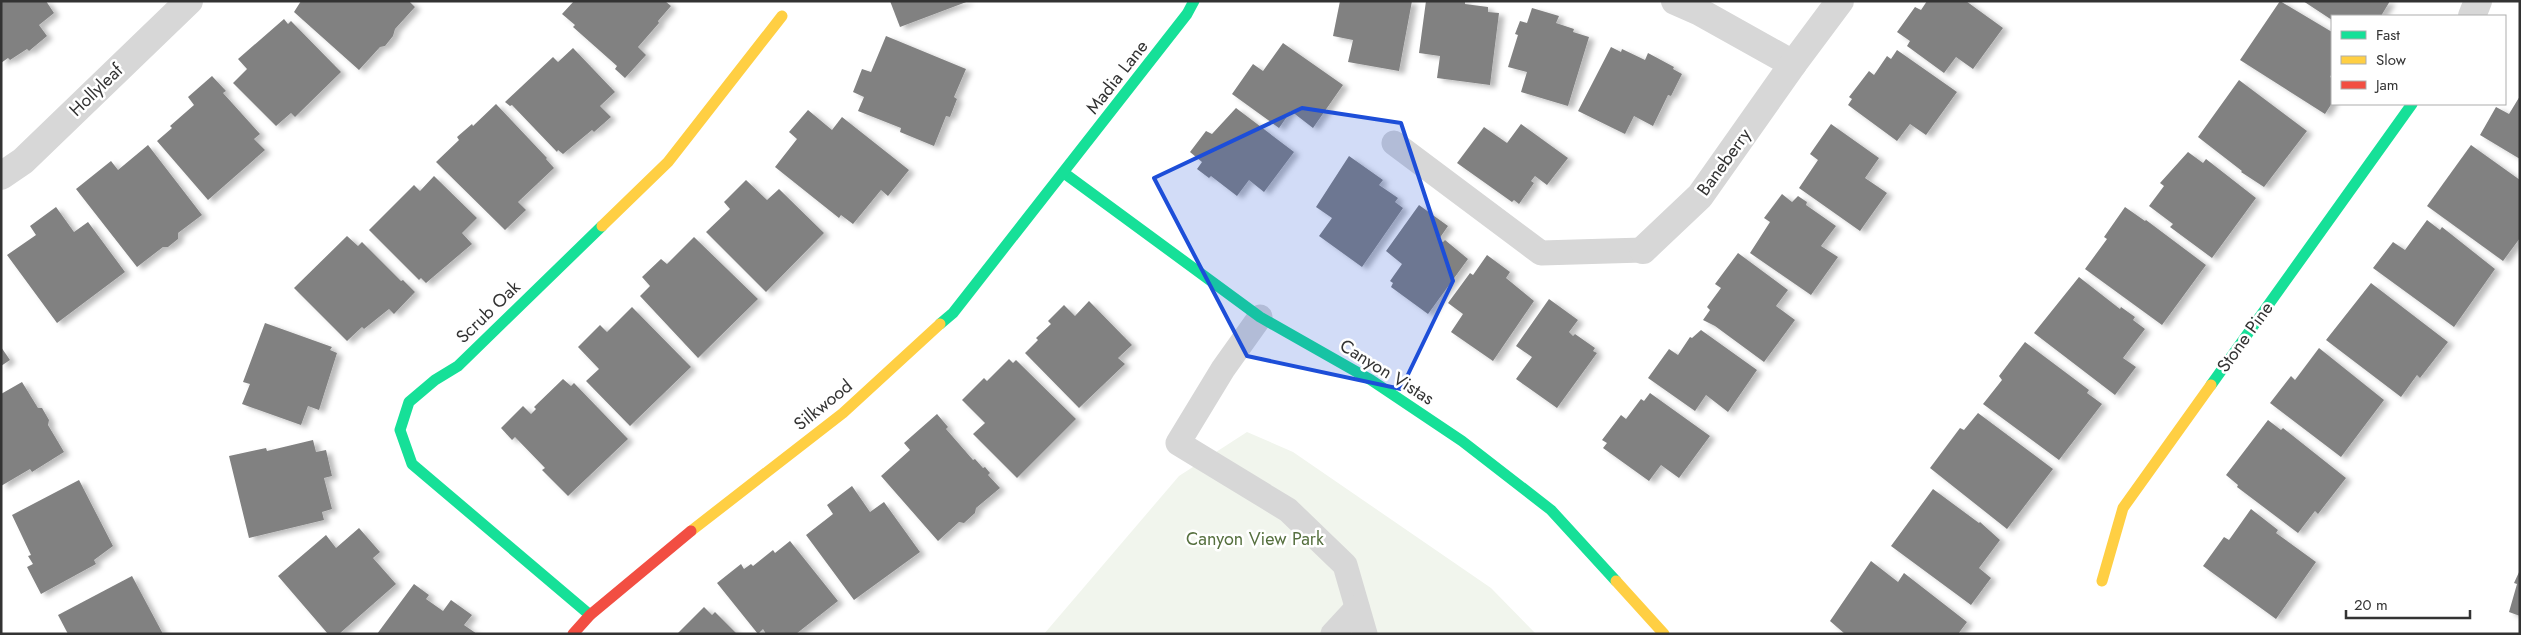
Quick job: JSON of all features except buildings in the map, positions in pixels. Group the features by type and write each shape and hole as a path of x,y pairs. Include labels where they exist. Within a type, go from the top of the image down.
{"street":[{"name":"Hollyleaf","path":"1,176 23,161 189,1"},
{"name":"Madia Lane","path":"1064,173 1187,14 1194,1"},
{"path":"1675,1 1700,12 1793,64"},
{"name":"Baneberry","path":"1643,250 1700,196 1840,1"},
{"path":"2472,15 2478,1"},
{"name":"Scrub Oak","path":"590,615 412,464 400,430 409,402 435,380 458,366 668,162 782,16"},
{"name":"Stone Pine","path":"2102,581 2123,508 2411,105"},
{"name":"Canyon Vistas","path":"1064,173 1260,317 1371,380 1462,441 1550,510 1664,634"},
{"name":"Silkwood","path":"573,634 590,615 688,533 843,412 953,313 1064,173"}],"lane":[{"path":"1394,143 1541,253 1643,250"},
{"path":"1260,317 1223,369 1178,443 1288,510 1345,565 1365,634"},
{"path":"1333,634 1358,608"}],"highlighted area":[{"path":"1302,108 1401,123 1453,281 1401,389 1247,356 1154,178"}],"green space":[{"name":"Canyon View Park","path":"1247,432 1293,452 1491,588 1536,634 1044,634 1179,476"}],"traffic: fast":[{"path":"940,324 953,313 1187,14 1194,1"},
{"path":"2211,385 2411,105"},
{"path":"1064,173 1260,317 1371,380 1462,441 1551,510 1616,581"},
{"path":"590,615 412,464 400,430 409,402 435,380 458,366 602,226"}],"traffic: slow":[{"path":"602,226 668,162 782,16"},
{"path":"691,531 843,413 940,324"},
{"path":"2102,581 2123,508 2211,385"},
{"path":"1616,581 1664,634"}],"traffic: jam":[{"path":"573,634 590,615 691,531"}]}
